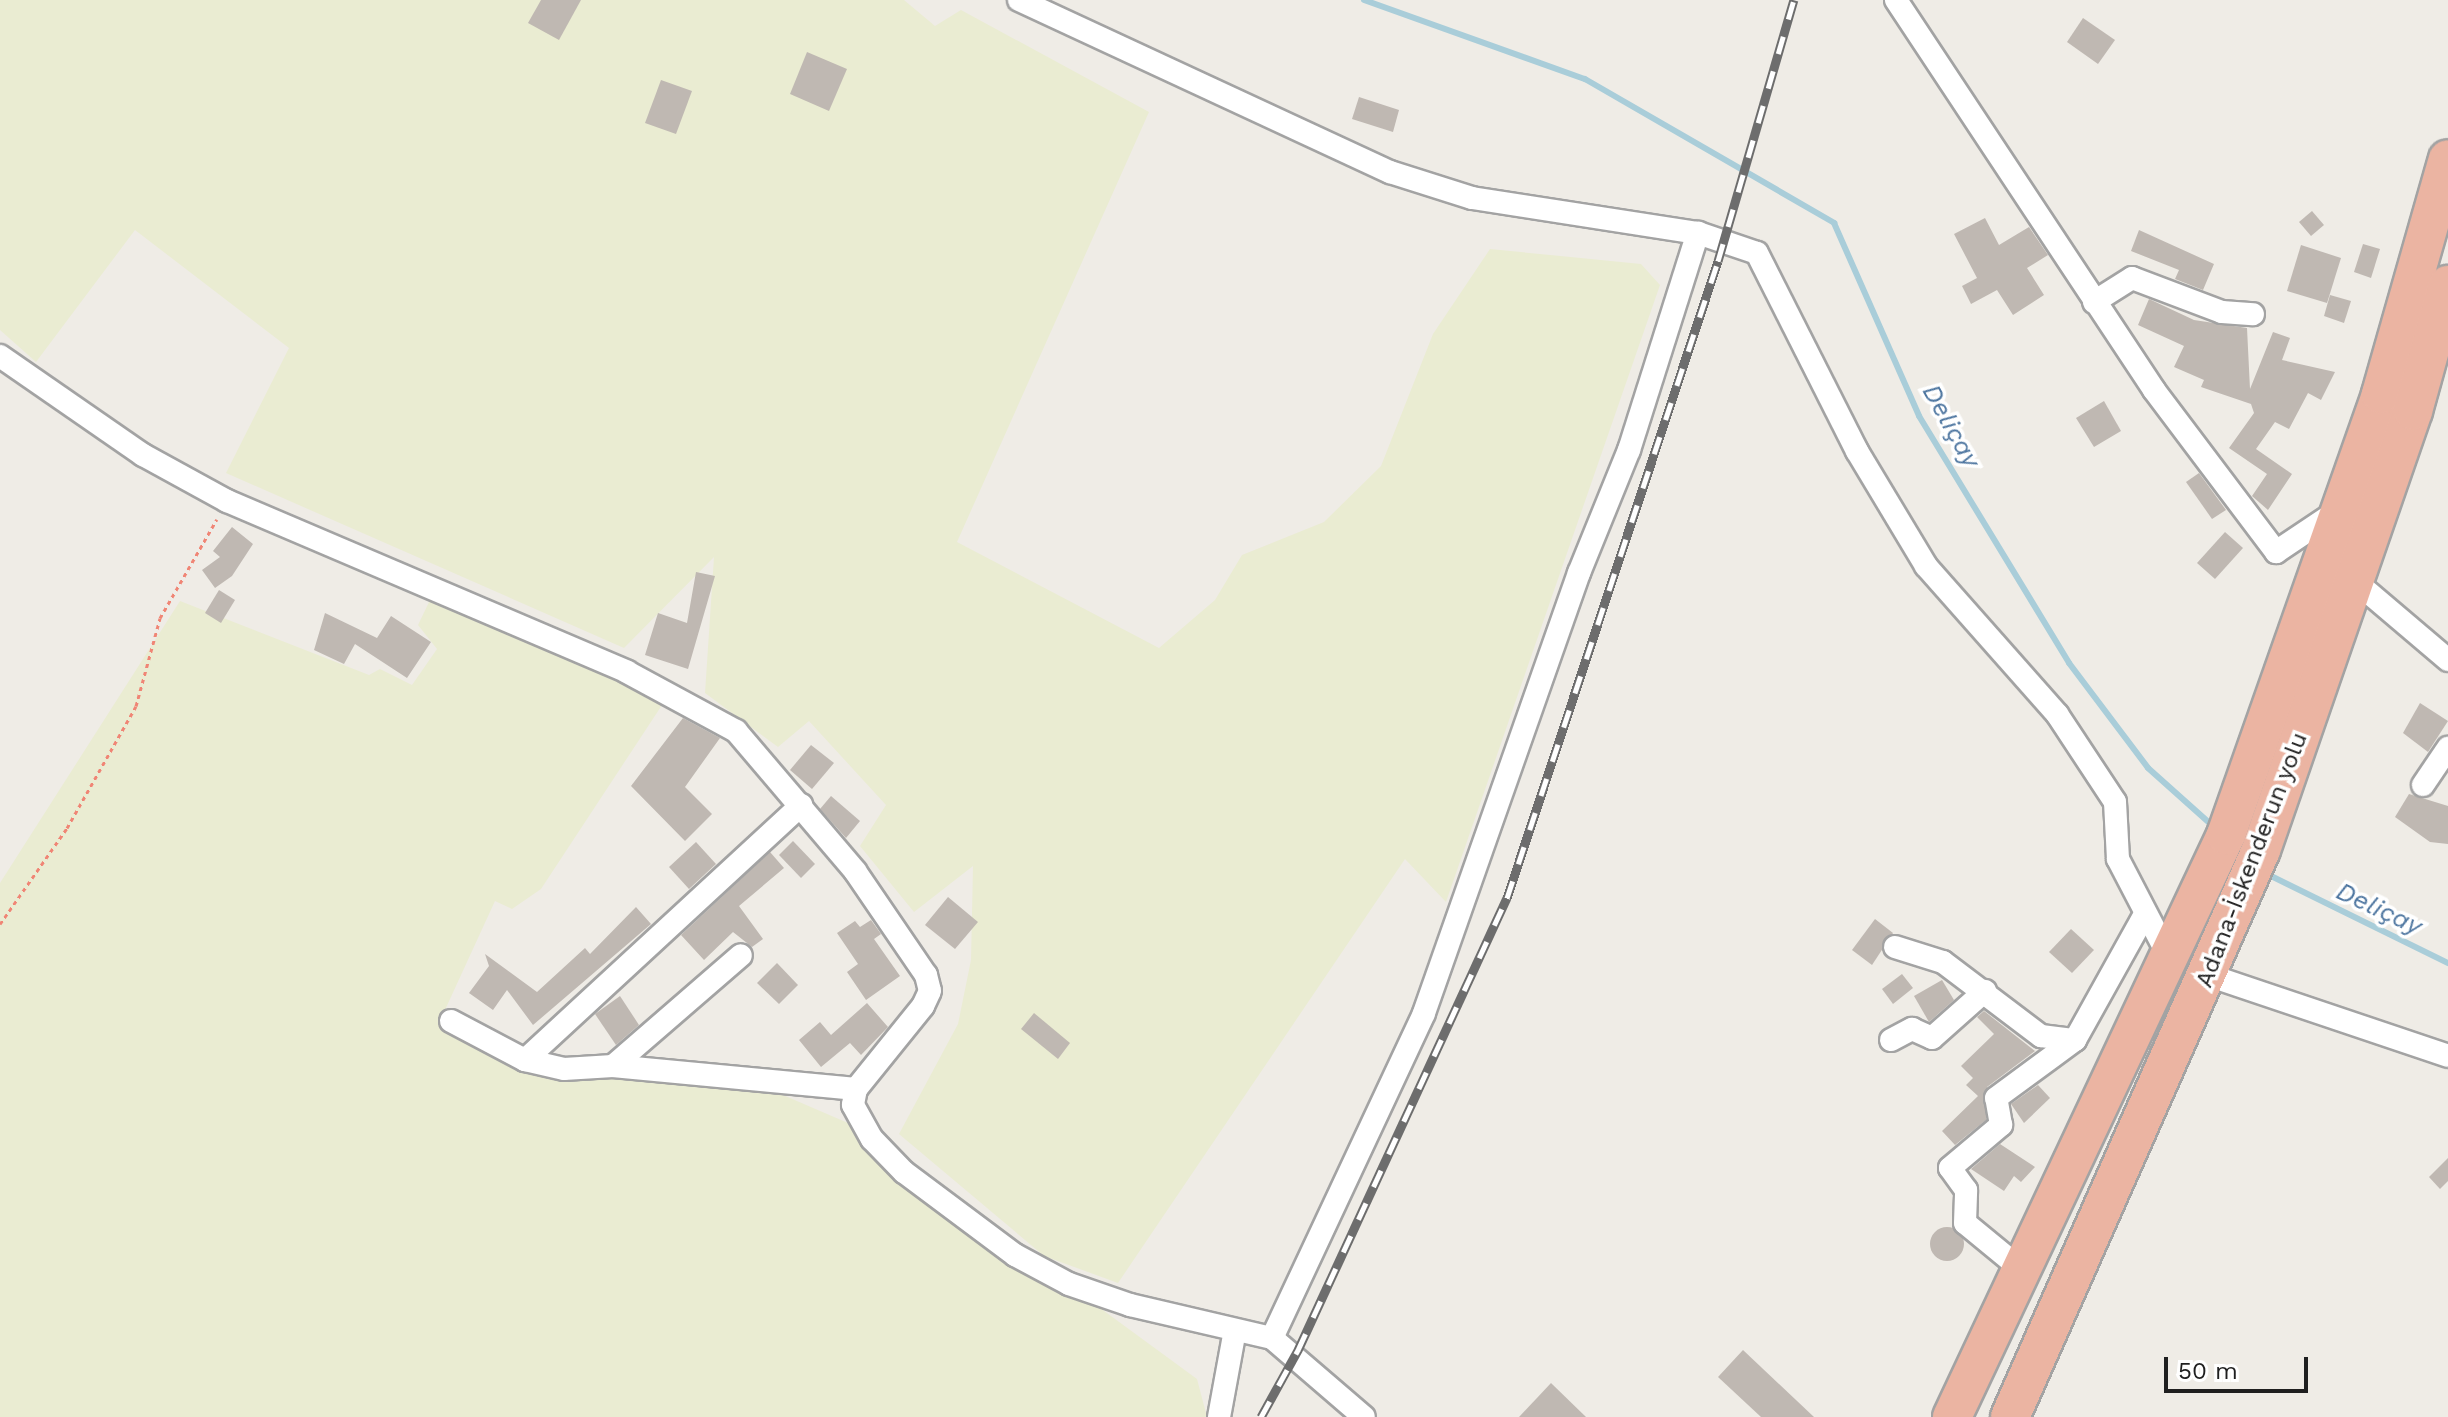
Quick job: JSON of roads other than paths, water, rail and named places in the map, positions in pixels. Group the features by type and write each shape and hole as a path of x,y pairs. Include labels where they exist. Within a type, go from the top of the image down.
{"highway":[{"path":"2276,755 2338,511 2381,394 2448,159"},
{"name":"Adana-İskenderun yolu","path":"1952,1417 2188,926 2276,755 2355,581 2448,285"},
{"name":"Adana-İskenderun yolu","path":"2016,1414 2225,938 2276,755"}],"street":[{"path":"1019,0 1390,172 1472,198 1698,233 1757,253 1857,451 1926,566 2089,760 2115,802 2118,859 2144,916 2171,961"},
{"path":"1896,0 2094,302 2219,483 2276,552 2338,511"},
{"path":"1272,1338 1424,1013 1579,573 1629,450 1698,233"},
{"path":"2094,302 2132,278 2222,312 2253,314"},
{"path":"0,356 143,455 227,501 462,598 700,707 736,731 801,805 918,959 930,991 856,1089 853,1105 862,1125 904,1172 1015,1255 1069,1284 1272,1338 1364,1417"},
{"path":"2355,581 2448,660"},
{"path":"2423,785 2448,748"},
{"path":"525,1060 801,805"},
{"path":"2021,1269 1965,1223 1966,1190 1950,1168 2001,1125 1996,1098 2075,1040 2144,916"},
{"path":"1895,947 1943,962 2041,1036 2075,1040"},
{"path":"613,1066 741,955"},
{"path":"2208,975 2448,1056"},
{"path":"1891,1040 1912,1029 1932,1038 1985,991"},
{"path":"451,1021 525,1060 564,1069 613,1066 856,1089"},
{"path":"1219,1417 1235,1330"}],"waterway":[{"name":"Deliçay","path":"1364,0 1585,79 1834,223 1919,416 2069,663 2148,768 2215,828"},
{"name":"Deliçay","path":"2265,873 2448,963"}],"railway":[{"path":"1261,1417 1298,1350 1507,898 1718,261 1794,0"}]}
